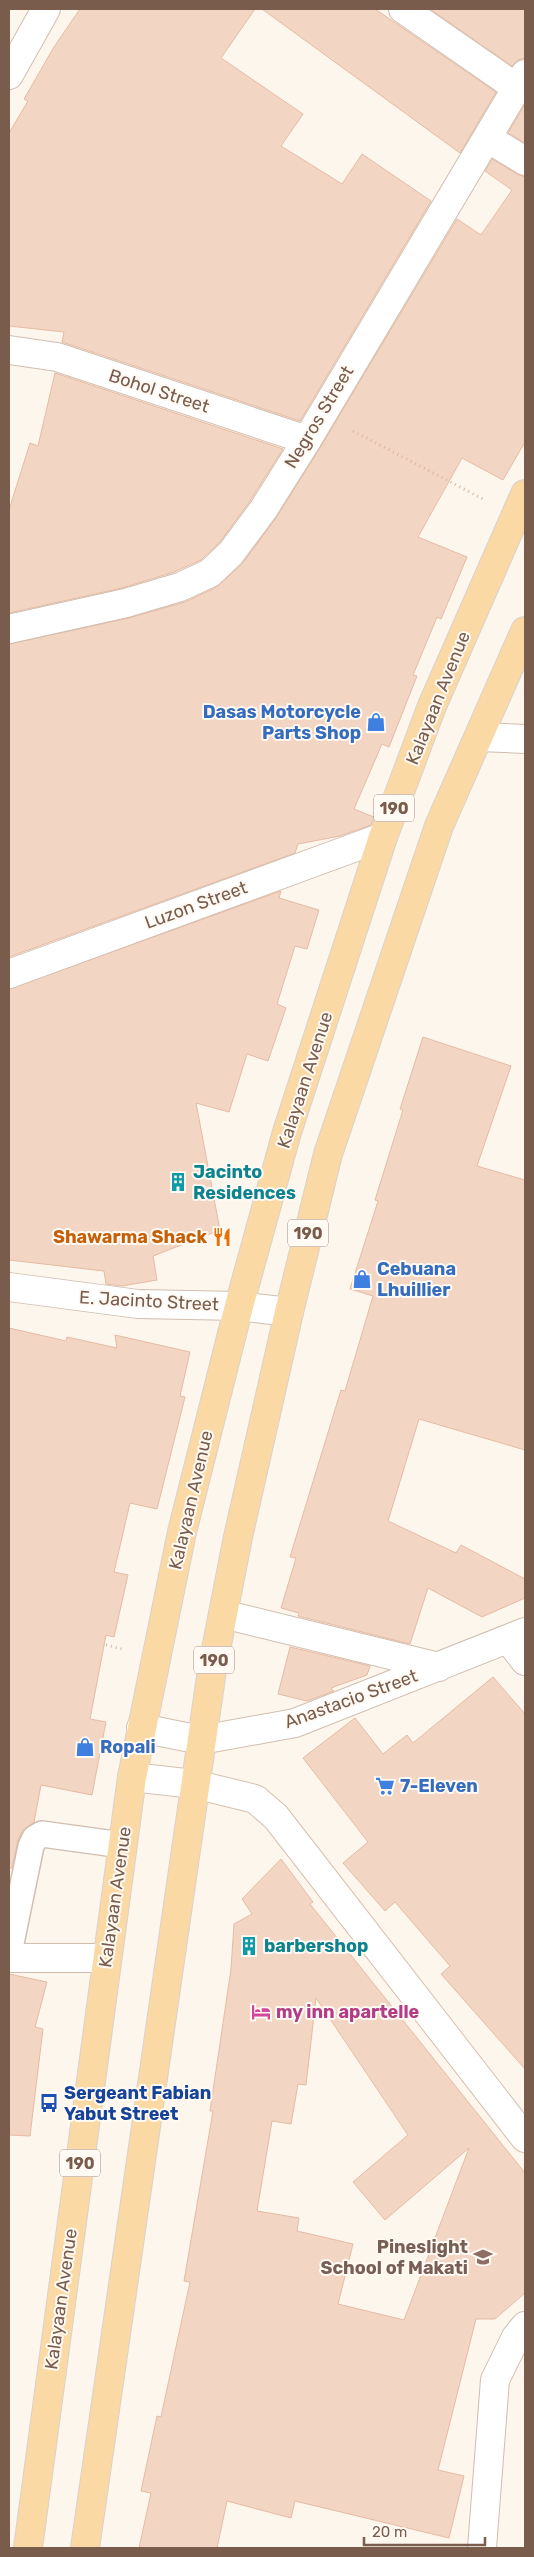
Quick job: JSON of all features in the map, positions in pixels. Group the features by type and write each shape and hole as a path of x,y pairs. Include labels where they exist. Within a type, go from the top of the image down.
{"main road":[{"name":"Kalayaan Avenue","path":"28,2548 132,1777 182,1532 239,1306 287,1132 383,837 432,706 520,505"},
{"name":"190","path":"85,2548 201,1740 238,1536 288,1312 328,1154 439,826 525,630"}],"street":[{"path":"9,75 46,9"},
{"path":"403,9 521,81"},
{"name":"Negros Street","path":"9,629 126,603 180,587 210,573 232,553 263,510 307,440 521,81"},
{"path":"487,138 525,162"},
{"name":"Bohol Street","path":"9,350 58,357 307,440"},
{"path":"479,737 525,738"},
{"name":"Luzon Street","path":"9,974 383,837"},
{"name":"E. Jacinto Street","path":"9,1288 138,1304 239,1306 288,1312"},
{"path":"223,1614 439,1667"},
{"path":"516,1636 525,1661"},
{"name":"Anastacio Street","path":"141,1728 201,1740 294,1723 516,1636"},
{"path":"132,1777 194,1784 255,1799 276,1817 525,2138"},
{"path":"9,1958 107,1958"},
{"path":"482,2548 495,2380 516,2337 525,2326"}],"lane":[{"path":"9,1953 31,1846 35,1838 42,1834 122,1845"}],"path":[{"path":"321,414 520,505"},
{"path":"106,1645 128,1651"}],"building":[{"path":"80,9 255,9 221,58 303,114 281,146 342,184 362,154 431,201 300,421 62,342 64,332 9,326 9,133 28,101 24,99 54,47"},
{"path":"262,9 375,9 496,92 460,153"},
{"path":"430,9 525,9 525,58 518,60 512,66"},
{"path":"525,104 525,143 508,133"},
{"path":"492,159 525,177 525,442 503,480 462,458 418,537 467,557 441,619 437,617 413,675 417,676 389,747 382,744 354,809 374,817 371,825 340,836 298,844 295,853 9,957 9,644 129,618 185,602 217,587 242,564 276,518 320,448 457,219 481,235 512,190 485,171"},
{"path":"55,373 283,449 250,501 219,543 201,560 174,572 122,588 9,613 9,510 30,443 38,446"},
{"path":"281,891 279,898 319,910 307,949 295,946 277,1004 286,1008 268,1061 247,1054 229,1112 196,1103 220,1230 153,1256 157,1280 122,1286 106,1284 104,1271 9,1260 9,989"},
{"path":"423,1037 511,1066 477,1166 525,1180 525,1450 419,1419 388,1521 456,1553 461,1545 525,1579 525,1598 482,1617 428,1588 410,1644 298,1616 299,1613 281,1608 296,1558 290,1557 341,1390 345,1391 373,1296 350,1289 378,1201 375,1200 403,1110 400,1109"},
{"path":"9,1328 66,1341 67,1337 117,1348 115,1335 190,1352 180,1396 185,1397 157,1509 130,1503 114,1572 128,1575 114,1637 106,1635 90,1719 106,1722 92,1795 41,1785 34,1822 22,1831 18,1840 12,1868 9,1868"},
{"path":"290,1647 370,1666 367,1675 331,1688 334,1691 307,1701 278,1694"},
{"path":"493,1677 525,1714 525,2069 441,1974 450,1966 395,1902 385,1911 343,1863 368,1842 303,1758 355,1718 383,1754 407,1735 413,1743"},
{"path":"281,1859 313,1902 310,1904 525,2173 525,2293 495,2319 476,2319 438,2470 464,2476 449,2538 295,2501 291,2518 227,2501 217,2548 139,2548 151,2493 141,2491 157,2416 161,2417 190,2282 184,2281 213,2111 210,2111 231,1969 234,1924 252,1914 242,1899","holes":["316,1998 408,2135 353,2182 385,2220 469,2148 404,2320 338,2304 353,2244 297,2231 299,2218 257,2211 272,2121 291,2124 298,2084 306,2085"]},
{"path":"9,1974 47,1982 35,2027 43,2029 30,2136 9,2135"}],"place":[{"name":"Dasas Motorcycle Parts Shop","path":"376,722"},
{"name":"Jacinto Residences","path":"178,1182"},
{"name":"Shawarma Shack","path":"222,1237"},
{"name":"Cebuana Lhuillier","path":"362,1279"},
{"name":"Ropali","path":"85,1747"},
{"name":"7-Eleven","path":"385,1786"},
{"name":"barbershop","path":"249,1946"},
{"name":"my inn apartelle","path":"261,2012"},
{"name":"Sergeant Fabian Yabut Street","path":"49,2103"},
{"name":"Pineslight School of Makati","path":"483,2257"}]}
